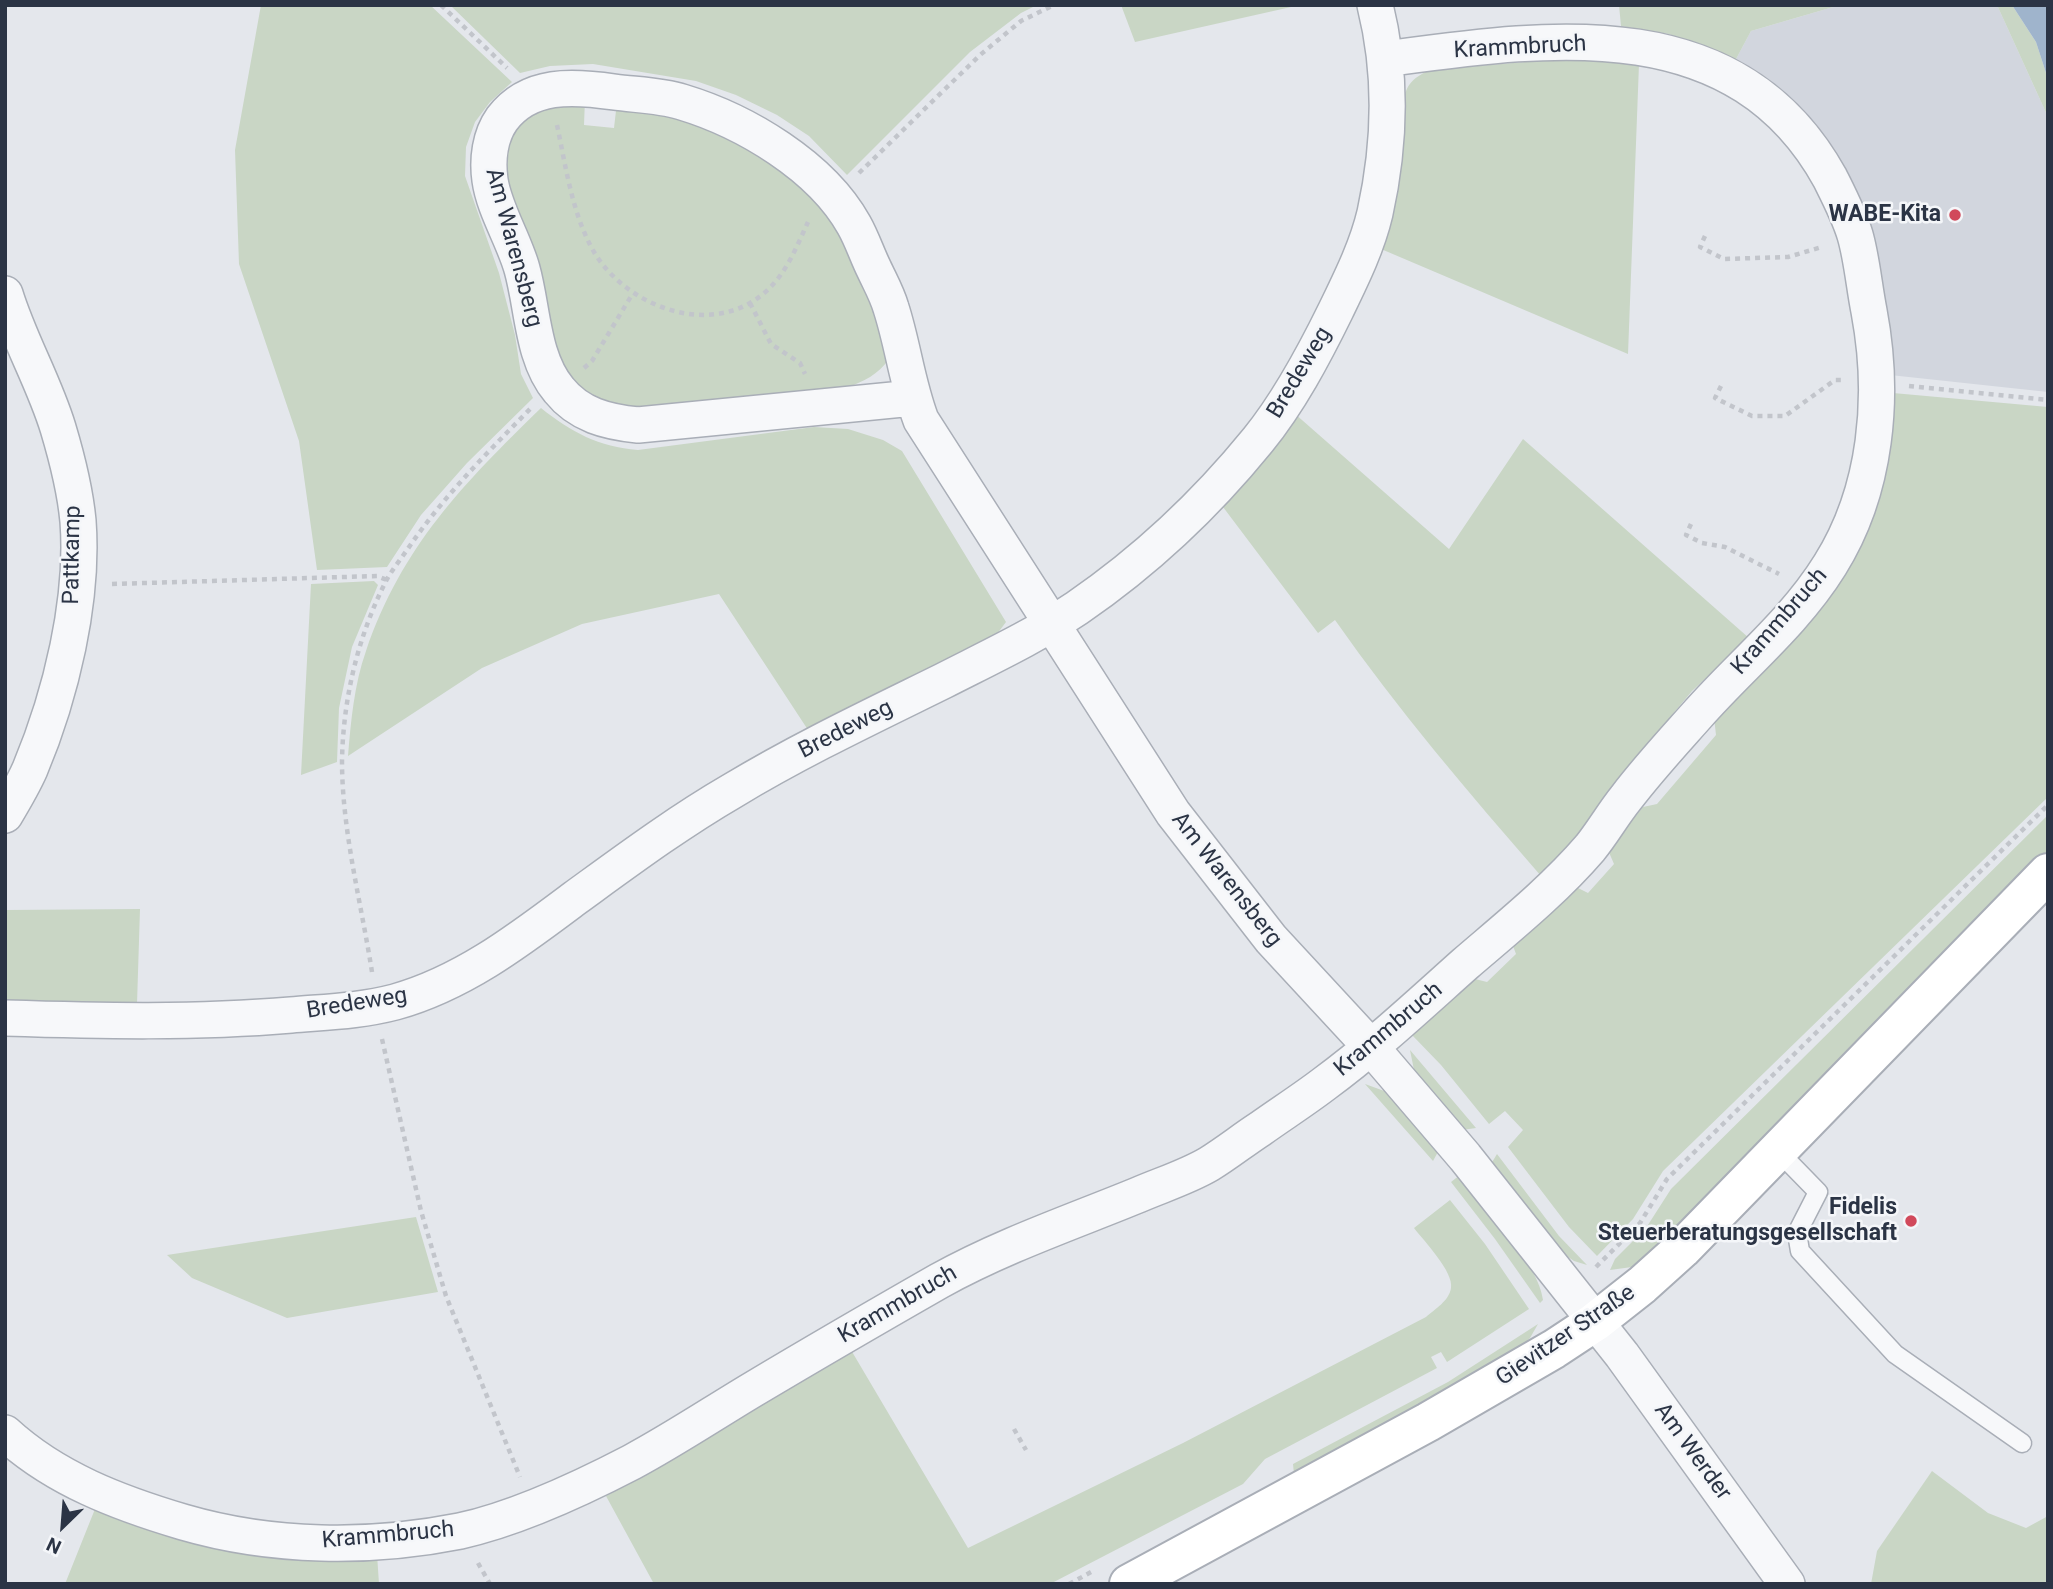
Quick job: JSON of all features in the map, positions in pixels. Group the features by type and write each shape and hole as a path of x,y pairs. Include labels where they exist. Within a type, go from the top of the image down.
{"main road":[{"name":"Gievitzer Straße","path":"1117,1574 1428,1422 1554,1349 1595,1322 1682,1249 2048,873"}],"street":[{"path":"1375,5 1385,59"},
{"name":"Krammbruch","path":"5,1433 24,1451 76,1482 134,1508 202,1528 267,1539 327,1544 401,1540 467,1530 531,1507 631,1462 815,1352 965,1267 1205,1167 1326,1083 1550,890 1591,847 1628,794 1705,705 1771,639 1811,594 1835,558 1854,517 1868,473 1875,435 1877,384 1872,326 1855,236 1842,200 1813,147 1795,127 1756,93 1728,75 1698,61 1665,51 1616,44 1559,41 1385,59"},
{"name":"Bredeweg","path":"5,1018 125,1021 247,1018 377,1006 433,989 467,973 520,939 640,850 730,792 819,743 994,656 1078,607 1156,547 1207,498 1260,438 1319,344 1355,271 1374,217 1382,174 1387,104 1385,59"},
{"name":"Am Warensberg","path":"913,398 638,425 595,418 577,408 557,389 550,378 540,352 522,270 490,182 488,159 501,121 514,106 537,93 560,88 585,88 679,101 731,119 771,142 833,196 854,225 890,303 921,420 1173,813 1270,939 1370,1046 1465,1157 1595,1322"},
{"name":"Pattkamp","path":"5,294 57,425 72,478 78,522 77,582 65,654 50,714 29,771 5,816"},
{"name":"Am Werder","path":"1595,1322 1622,1355 1787,1584"}],"lane":[{"path":"1778,1151 1818,1192 1797,1233 1800,1251 1895,1354 2022,1443"}],"path":[{"path":"441,5 522,82 550,103 571,189 586,235 595,253 616,279 633,293 691,315 726,312 750,303 765,292 784,271 811,216 846,186 980,55 1021,21 1054,5"},
{"path":"1705,236 1700,247 1724,259 1788,257 1855,236"},
{"path":"531,1507 446,1296 421,1211 397,1113 348,834 342,763 345,709 359,649 387,580 428,519 474,466 536,403 592,361 633,293"},
{"path":"750,303 771,344 800,363 809,380 813,406"},
{"path":"1721,386 1715,398 1752,416 1785,416 1835,380 2048,400"},
{"path":"1691,524 1686,535 1702,543 1726,547 1785,577 1811,594"},
{"path":"77,582 109,584 377,576 387,580"},
{"path":"1569,1290 1640,1223 1667,1179 2048,805"},
{"path":"1591,1260 1597,1266"},
{"path":"1014,1429 1026,1450"},
{"path":"1069,1584 1117,1574"}],"shaded area":[{"name":"WABE-Kita","path":"1840,5 1997,5 2048,117 2048,392 1890,375 1855,196 1825,137 1789,96 1735,61 1751,31"}],"green space":[{"path":"261,5 430,5 512,82 490,102 475,122 466,147 465,176 499,273 515,335 521,374 533,398 467,463 421,515 387,567 317,570 299,441 239,264 235,150"},
{"path":"450,5 1037,5 1021,13 970,52 847,175 809,136 777,115 736,95 696,81 593,64 550,66 520,73"},
{"path":"1121,5 1300,5 1135,42"},
{"path":"1619,5 1840,5 1751,31 1735,61 1669,34 1621,26"},
{"path":"1997,5 2012,5 2036,42 2048,79 2048,117"},
{"path":"1561,59 1639,64 1628,354 1381,249 1400,111 1406,91 1412,82 1429,70"},
{"path":"585,99 584,125 614,128 617,102 728,129 820,195 881,307 889,359 885,365 870,377 846,388 616,414 559,374 497,160 521,111"},
{"path":"1893,393 2048,407 2048,797 1663,1171 1633,1219 1597,1256 1569,1227 1508,1147 1523,1130 1505,1111 1489,1124 1441,1065 1412,1035 1471,978 1487,982 1516,954 1512,943 1574,886 1588,893 1614,864 1608,850 1643,807 1657,804 1716,735 1714,717 1819,607 1861,544 1876,509 1888,462"},
{"path":"541,408 586,437 611,446 638,450 814,427 848,429 883,440 902,451 1006,622 997,634 810,733 719,594 582,624 482,668 348,756 362,664 398,579 417,548 461,491"},
{"path":"1294,413 1449,549 1523,439 1749,638 1692,691 1613,786 1578,836 1541,876 1409,719 1335,620 1318,633 1220,503"},
{"path":"374,581 378,585 352,647 339,708 337,762 301,775 311,584"},
{"path":"2048,815 2048,852 1668,1235 1632,1267 1610,1270 1615,1259 1646,1228 1671,1189"},
{"path":"140,909 137,1004 5,1005 5,910"},
{"path":"1410,1050 1476,1128 1462,1130 1414,1070"},
{"path":"1365,1084 1387,1092 1439,1150 1433,1161"},
{"path":"1497,1154 1559,1236 1587,1265 1562,1253 1491,1164"},
{"path":"1460,1175 1496,1218 1532,1270 1540,1286 1543,1300 1540,1303 1451,1182"},
{"path":"1450,1200 1485,1244 1529,1309 1447,1362 1441,1352 1431,1357 1437,1368 1265,1459 1243,1484 1050,1584 654,1584 606,1496 851,1350 968,1548 1183,1443 1426,1317 1448,1297 1451,1281 1443,1265 1414,1228"},
{"path":"416,1217 438,1292 287,1318 192,1278 167,1255"},
{"path":"1538,1324 1520,1349 1294,1474 1293,1464 1448,1382"},
{"path":"1932,1471 1988,1513 2026,1528 2048,1516 2048,1584 1871,1584 1877,1551"},
{"path":"97,1504 377,1554 379,1584 65,1584"}],"water":[{"path":"2012,5 2048,5 2048,79 2036,42"}],"place":[{"name":"WABE-Kita","path":"1955,215"},
{"name":"Fidelis Steuerberatungsgesellschaft","path":"1911,1221"}]}
